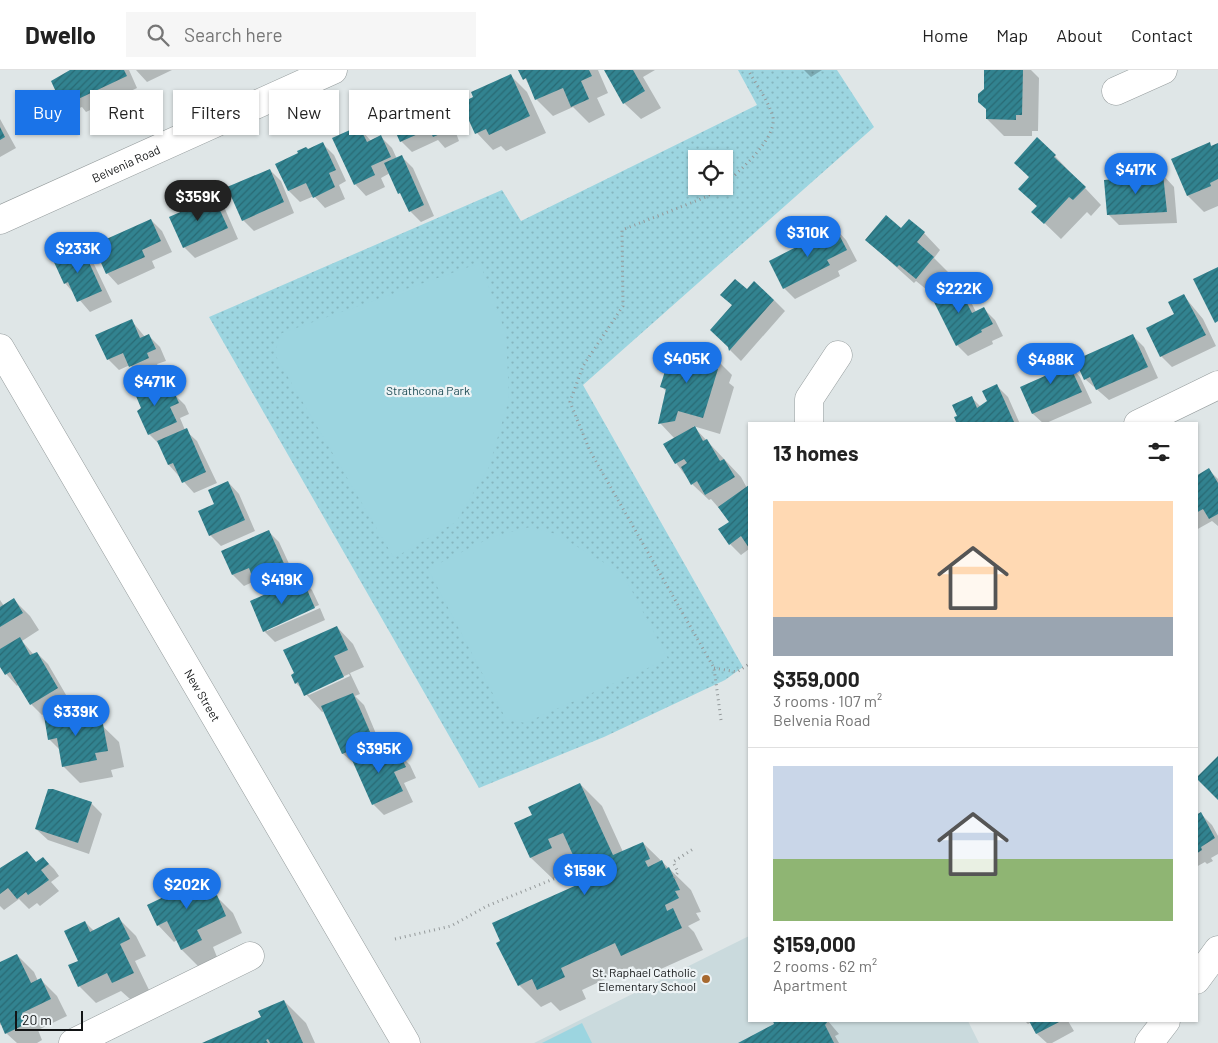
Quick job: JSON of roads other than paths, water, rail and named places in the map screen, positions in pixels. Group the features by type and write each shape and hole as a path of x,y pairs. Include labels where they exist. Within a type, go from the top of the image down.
{"main road":[{"name":"Belvenia Road","path":"0,220 333,70"},
{"path":"1116,91 1163,70"},
{"name":"New Street","path":"0,348 406,1043"},
{"path":"809,422 809,399 838,355"},
{"path":"1142,422 1218,385"},
{"path":"1198,977 1218,950"},
{"path":"77,1042 250,956"},
{"path":"1149,1043 1165,1022"}],"place":[{"name":"St. Raphael Catholic Elementary School","path":"706,979"}],"park label":[{"name":"Strathcona Park","path":"428,390"}]}
